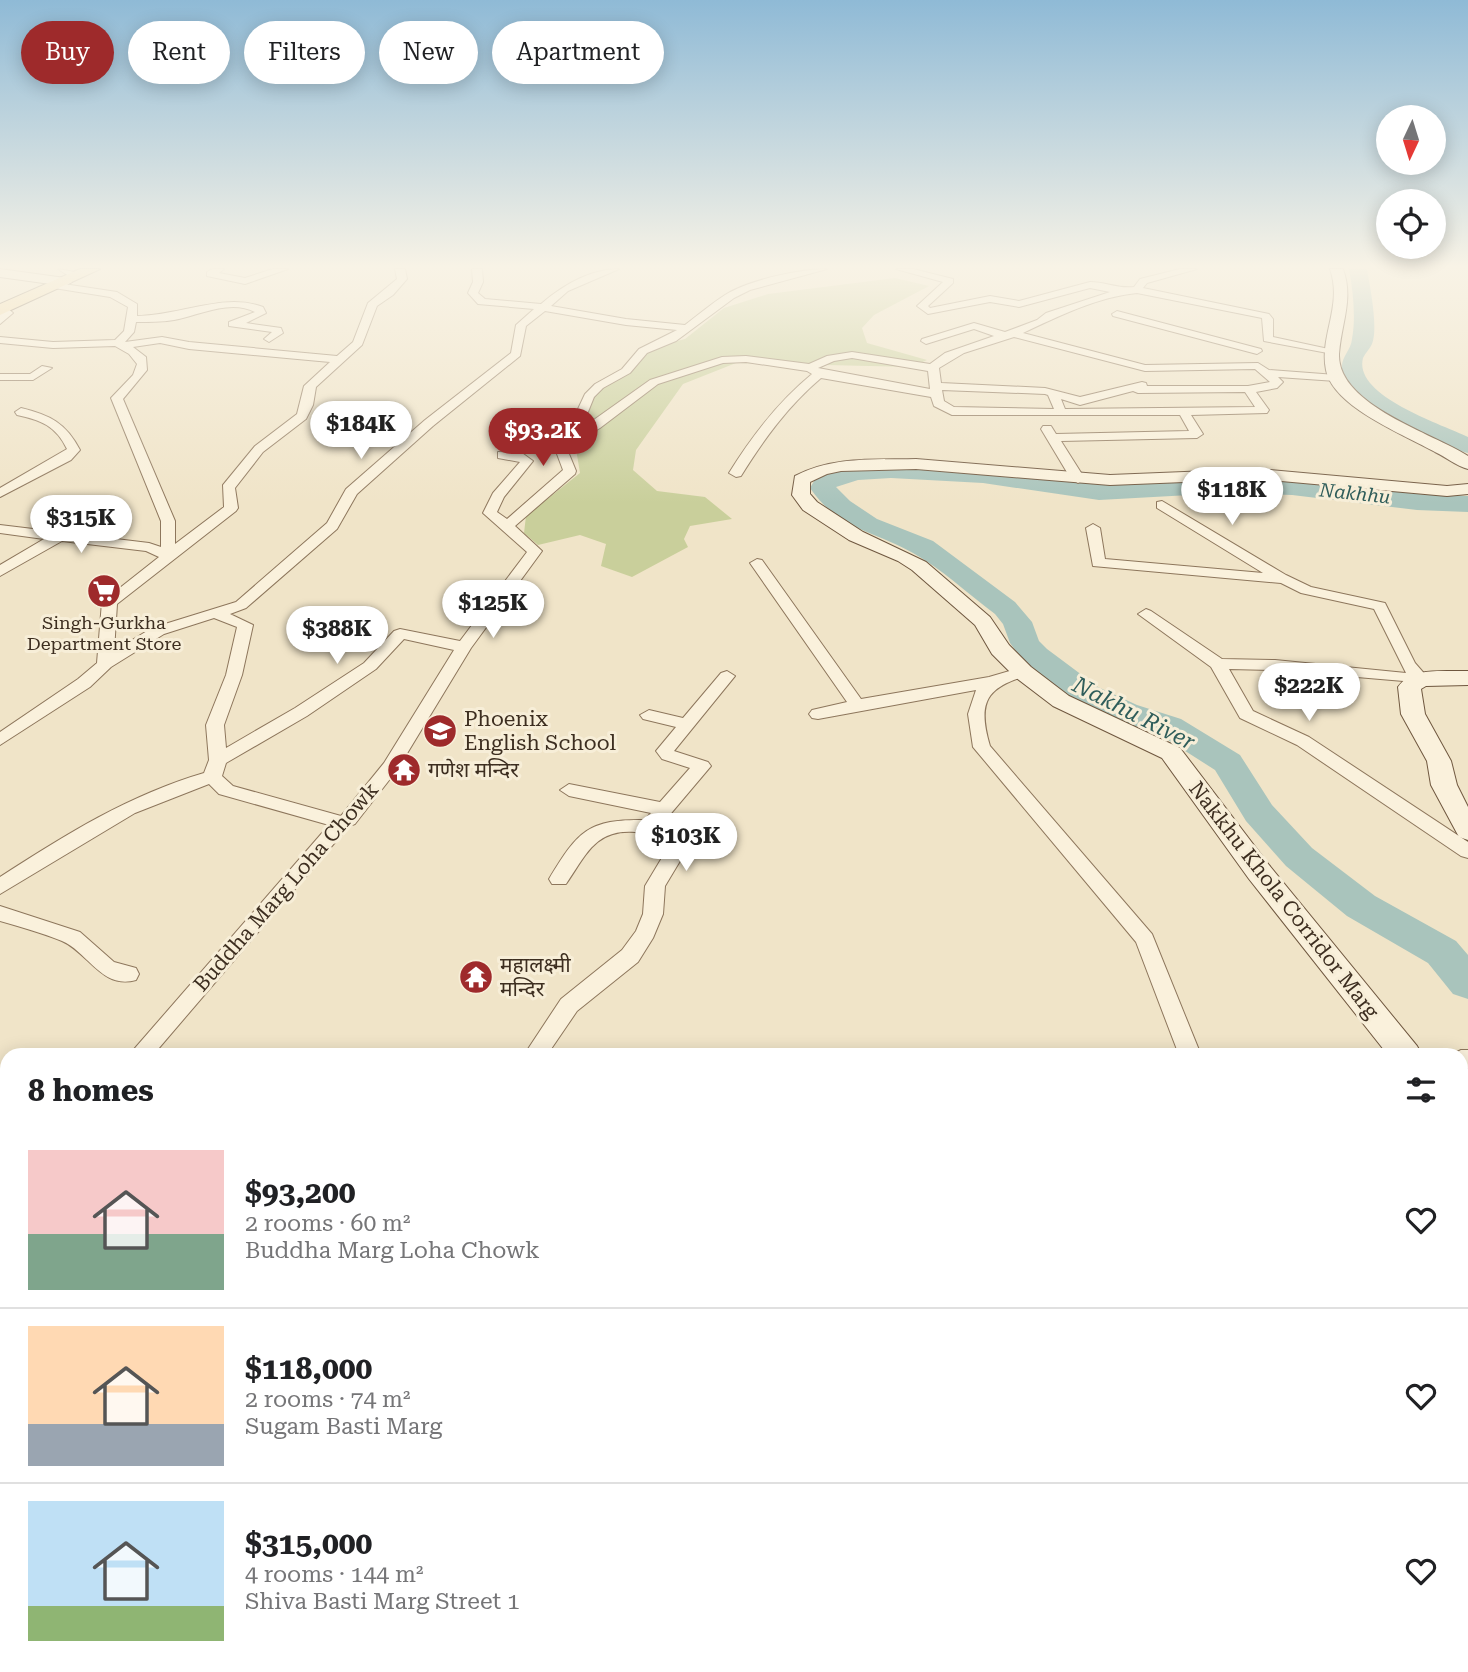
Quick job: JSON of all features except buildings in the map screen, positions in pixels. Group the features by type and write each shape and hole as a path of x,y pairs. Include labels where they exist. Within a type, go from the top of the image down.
{"street":[{"path":"124,347 137,352 141,357 140,376 117,398 168,522 168,555"},
{"path":"202,347 277,352 339,360"},
{"path":"105,664 110,603 231,508 228,488 237,472 259,449 302,416 310,386 353,347"},
{"path":"0,740 84,683 105,664 158,631 241,605 257,593 332,526 351,492 438,416 516,354 519,347"},
{"path":"502,455 522,457 527,461 498,496 490,513 507,526 570,471 563,454 589,396 599,386 626,371 643,351 653,347"},
{"path":"933,368 943,357 974,347"},
{"path":"569,440 596,425 654,382 723,359 746,359 936,390 1053,393 1080,401 1140,388 1248,388 1277,384 1269,373 1258,366 1145,368 1060,347"},
{"path":"1241,347 1256,351 1263,362 1258,366"},
{"path":"1256,351 1260,347"},
{"path":"1311,347 1333,351"},
{"path":"1334,347 1331,368 1350,398 1468,464"},
{"path":"736,474 744,458 800,388 814,371 831,358 852,355 933,368"},
{"path":"0,377 33,377 46,368"},
{"path":"933,368 938,403 952,411 1061,413 1263,410 1248,388"},
{"path":"1269,373 1336,378"},
{"path":"1053,393 1061,413"},
{"path":"0,493 67,457 74,450 67,434 55,422 21,412"},
{"path":"1053,438 1197,433 1184,412"},
{"path":"1036,413 1078,479"},
{"name":"Nakkhu Khola Corridor Marg","path":"1400,1048 1259,872 1171,753 1061,701 1023,671 1000,649 983,621 919,566 905,557 856,536 810,506 800,495 801,480 822,469 879,463 984,468 1110,481 1206,474 1259,474 1447,491 1468,489"},
{"path":"1162,505 1306,590 1380,606 1408,665 1421,679"},
{"name":"Buddha Marg Loha Chowk","path":"146,1048 342,822 348,820 391,766 464,647 535,551 516,537 507,526"},
{"path":"1093,528 1098,563 1284,579"},
{"path":"0,529 149,547 168,555"},
{"path":"0,572 30,551 63,535"},
{"path":"757,563 857,705"},
{"path":"216,614 246,625 234,675 215,725 215,769 226,790 342,822"},
{"path":"1146,614 1218,664 1246,714 1303,741 1468,851"},
{"path":"0,887 85,830 215,769 370,666 400,634 464,647"},
{"path":"1218,664 1275,665 1421,679 1468,678"},
{"path":"818,714 991,682 1023,671"},
{"path":"559,879 602,828 618,825 638,828 658,818 702,766 665,752 727,676"},
{"path":"1421,679 1409,687 1413,714 1439,761 1444,785 1468,831"},
{"path":"991,682 978,700 975,726 982,747 1145,939 1187,1048"},
{"path":"649,715 686,724"},
{"path":"540,1048 569,1004 631,957 646,933 653,914 655,886 679,846 658,818 569,790"},
{"path":"0,913 73,937 107,968 128,974"}],"green space":[{"path":"881,347 927,360 912,367 736,363 683,384 636,450 633,470 657,491 705,497 732,519 690,526 684,539 688,547 632,577 601,566 606,544 580,535 538,545 524,533 526,516 580,473 576,449 596,390 650,348"}],"waterway":[{"name":"Nakhhu","path":"1360,347 1353,357 1352,373 1361,387 1375,400 1394,412 1468,446"},
{"name":"Nakhu River","path":"1468,504 1417,502 1292,487 1226,485 1099,492 983,476 891,471 858,473 826,481 823,488 841,507 868,525 923,547 1005,608 1017,622 1025,643 1036,656 1087,694 1125,712 1169,726 1228,763 1259,813 1299,857 1361,906 1442,952 1468,983"}],"place":[{"name":"Singh-Gurkha Department Store","path":"104,591"},
{"name":"Phoenix English School","path":"440,731"},
{"name":"गणेश मन्दिर","path":"404,770"},
{"name":"महालक्ष्मी मन्दिर","path":"476,977"}]}
